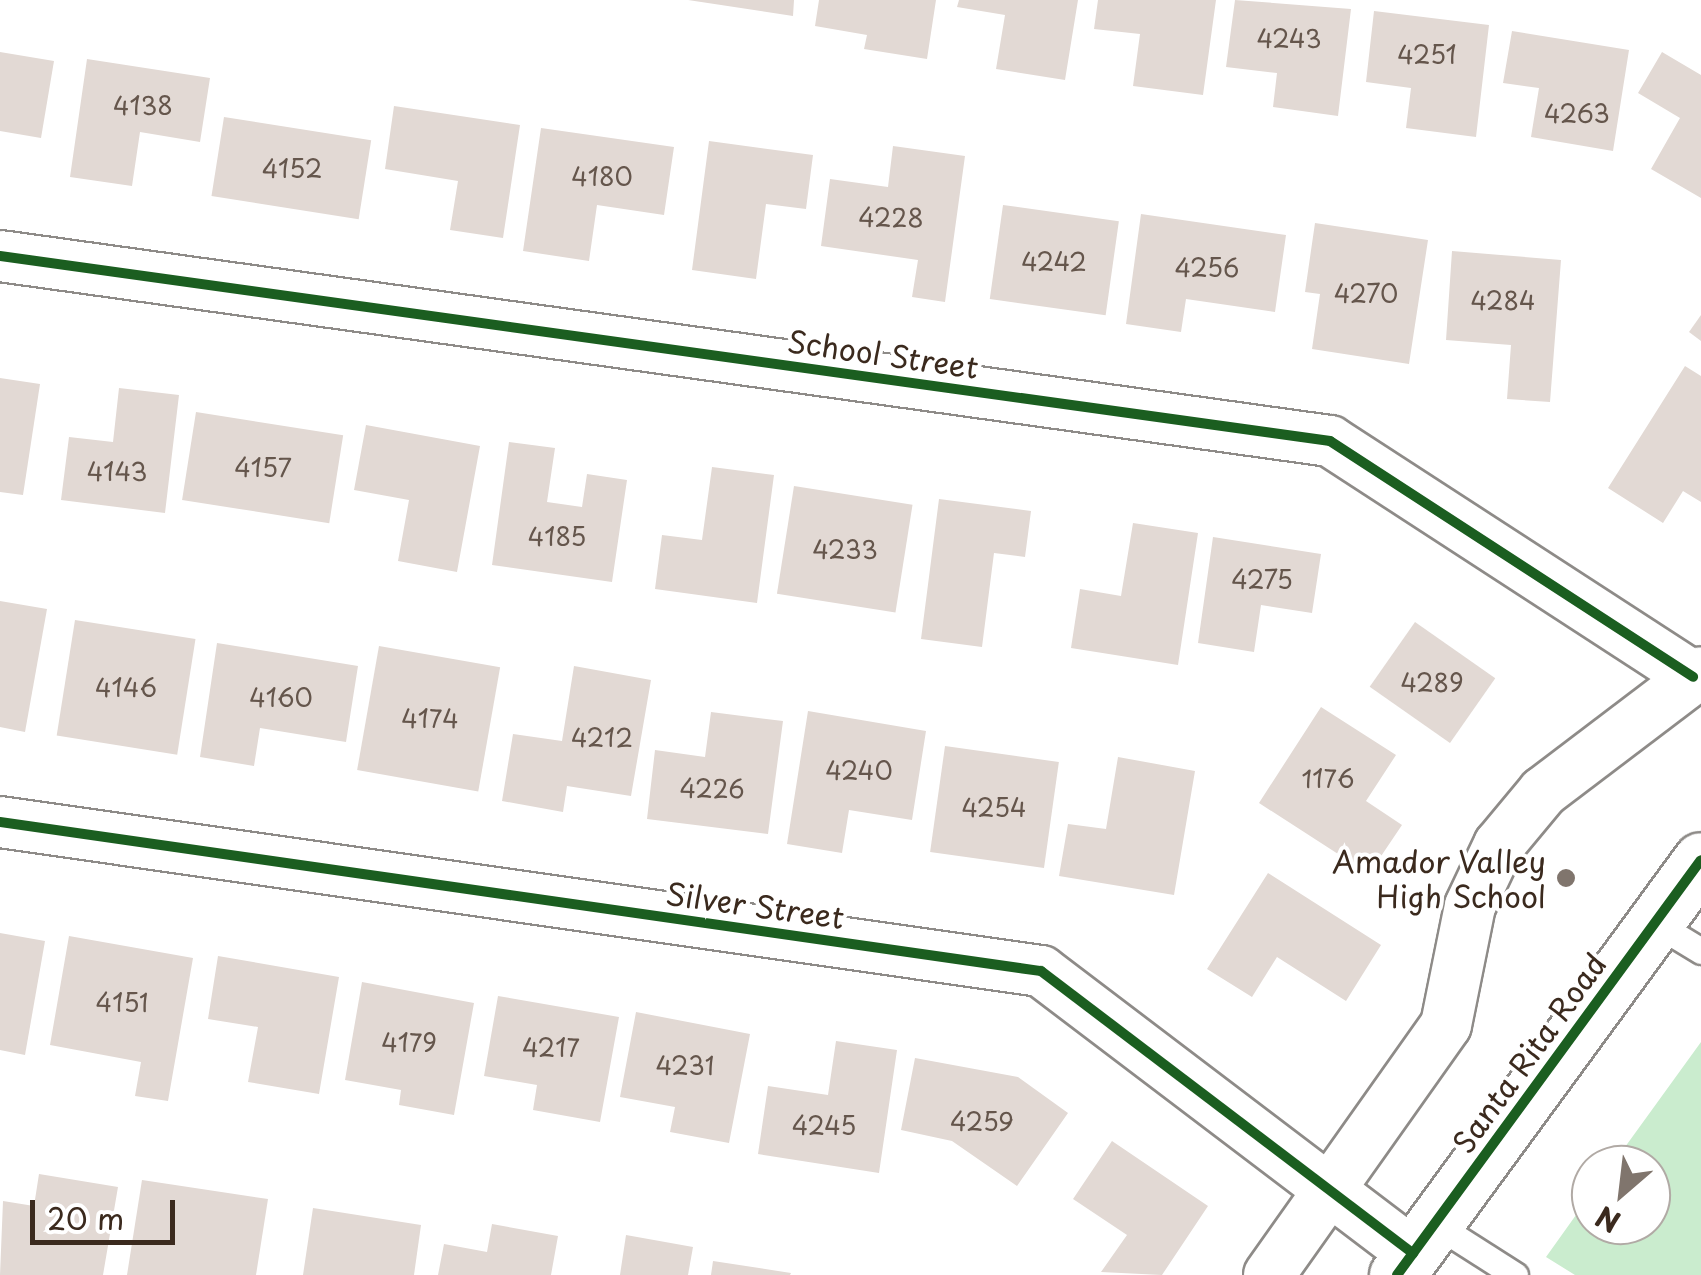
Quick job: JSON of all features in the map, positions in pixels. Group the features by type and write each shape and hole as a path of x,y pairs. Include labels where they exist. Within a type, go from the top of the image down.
{"main road":[{"name":"Santa Rita Road","path":"1415,1250 1701,860"}],"street":[{"name":"School Street","path":"0,256 1330,442 1697,675"},
{"path":"1269,1275 1446,1025 1470,906 1498,845 1542,792 1697,675"},
{"name":"Silver Street","path":"0,822 1041,971 1415,1250"}],"lane":[{"path":"1655,923 1701,951"},
{"path":"1415,1250 1514,1275"}],"green space":[{"path":"1701,1042 1701,1275 1575,1275 1546,1257 1571,1222 1571,1245 1671,1245 1671,1145 1626,1145"}],"building":[{"path":"688,0 794,0 793,16"},
{"path":"819,0 936,0 927,59 864,49 867,35 815,26"},
{"path":"959,0 1078,0 1065,80 996,69 1005,15 957,7"},
{"path":"1098,0 1216,0 1203,95 1133,86 1140,34 1094,29"},
{"path":"1235,0 1351,9 1338,116 1273,107 1277,73 1226,67"},
{"path":"1374,11 1489,25 1476,137 1406,128 1411,88 1366,82"},
{"path":"1512,31 1629,50 1613,151 1531,137 1539,88 1503,83"},
{"path":"0,52 54,61 41,138 0,131"},
{"path":"1662,52 1701,75 1701,198 1651,169 1680,118 1638,93"},
{"path":"87,59 210,78 200,142 140,132 132,186 70,177"},
{"path":"394,106 520,125 503,238 450,230 458,181 385,169"},
{"path":"224,117 371,140 359,219 211,196"},
{"path":"541,128 674,147 664,215 597,205 589,261 523,251"},
{"path":"709,141 813,155 806,209 766,204 756,279 692,270"},
{"path":"893,146 965,156 945,302 912,297 918,260 821,246 830,179 888,187"},
{"path":"1003,205 1119,221 1106,315 990,299"},
{"path":"1141,214 1286,235 1275,312 1186,299 1181,332 1126,324"},
{"path":"1315,223 1428,240 1409,364 1312,349 1320,294 1305,292"},
{"path":"1452,251 1561,260 1550,402 1507,399 1511,345 1446,340"},
{"path":"1701,315 1701,341 1689,332"},
{"path":"1685,366 1701,376 1701,502 1683,491 1663,523 1608,488"},
{"path":"0,378 40,384 23,495 0,492"},
{"path":"119,388 179,395 165,513 61,500 69,437 113,442"},
{"path":"196,412 343,435 329,523 182,500"},
{"path":"366,425 480,446 457,572 398,561 409,500 354,490"},
{"path":"509,442 555,448 547,502 582,507 587,474 627,480 612,582 492,565"},
{"path":"712,467 774,475 757,603 655,589 662,535 702,540"},
{"path":"794,486 913,505 895,612 777,594"},
{"path":"939,499 1031,511 1025,557 994,553 982,647 921,639"},
{"path":"1133,523 1198,533 1178,665 1071,648 1080,589 1121,596"},
{"path":"1213,537 1321,554 1312,613 1261,605 1254,652 1198,643"},
{"path":"0,601 47,609 25,732 0,727"},
{"path":"75,620 195,639 177,755 57,736"},
{"path":"1415,622 1495,678 1450,743 1370,687"},
{"path":"217,643 358,666 346,742 260,728 254,766 200,757"},
{"path":"379,646 500,667 478,791 357,770"},
{"path":"574,666 651,680 631,796 567,786 563,812 502,801 513,734 562,741"},
{"path":"1321,707 1396,755 1366,801 1402,825 1369,874 1259,803"},
{"path":"808,711 926,731 912,820 849,810 842,853 787,844"},
{"path":"711,712 783,721 768,834 647,819 655,750 705,757"},
{"path":"945,746 1059,762 1044,868 930,852"},
{"path":"1118,757 1195,771 1174,895 1059,876 1068,824 1106,829"},
{"path":"1268,873 1381,945 1346,1001 1277,957 1252,997 1207,969"},
{"path":"0,933 45,941 25,1055 0,1050"},
{"path":"69,936 193,958 168,1101 135,1096 141,1062 50,1045"},
{"path":"218,956 339,977 319,1094 248,1082 258,1027 208,1019"},
{"path":"362,982 474,1003 454,1115 399,1105 401,1090 345,1080"},
{"path":"498,996 619,1017 600,1122 533,1110 537,1085 484,1076"},
{"path":"636,1012 750,1034 729,1143 670,1132 675,1107 620,1097"},
{"path":"836,1041 897,1050 879,1173 758,1154 768,1086 828,1095"},
{"path":"915,1058 1018,1077 1068,1113 1017,1186 952,1141 901,1130"},
{"path":"1112,1141 1208,1206 1162,1275 1101,1272 1127,1235 1073,1199"},
{"path":"39,1174 118,1187 103,1275 0,1275 3,1201 34,1206"},
{"path":"142,1180 268,1199 256,1275 127,1275"},
{"path":"313,1208 421,1225 414,1275 303,1275"},
{"path":"492,1224 558,1236 551,1275 438,1275 444,1244 487,1252"},
{"path":"626,1235 693,1247 688,1275 620,1275"},
{"path":"713,1261 791,1273 711,1275"}],"cycle path":[{"path":"0,256 1330,441 1693,677"},
{"path":"0,822 1041,971 1413,1253"},
{"path":"1397,1275 1701,860"}],"place":[{"name":"Amador Valley High School","path":"1566,878"}]}
